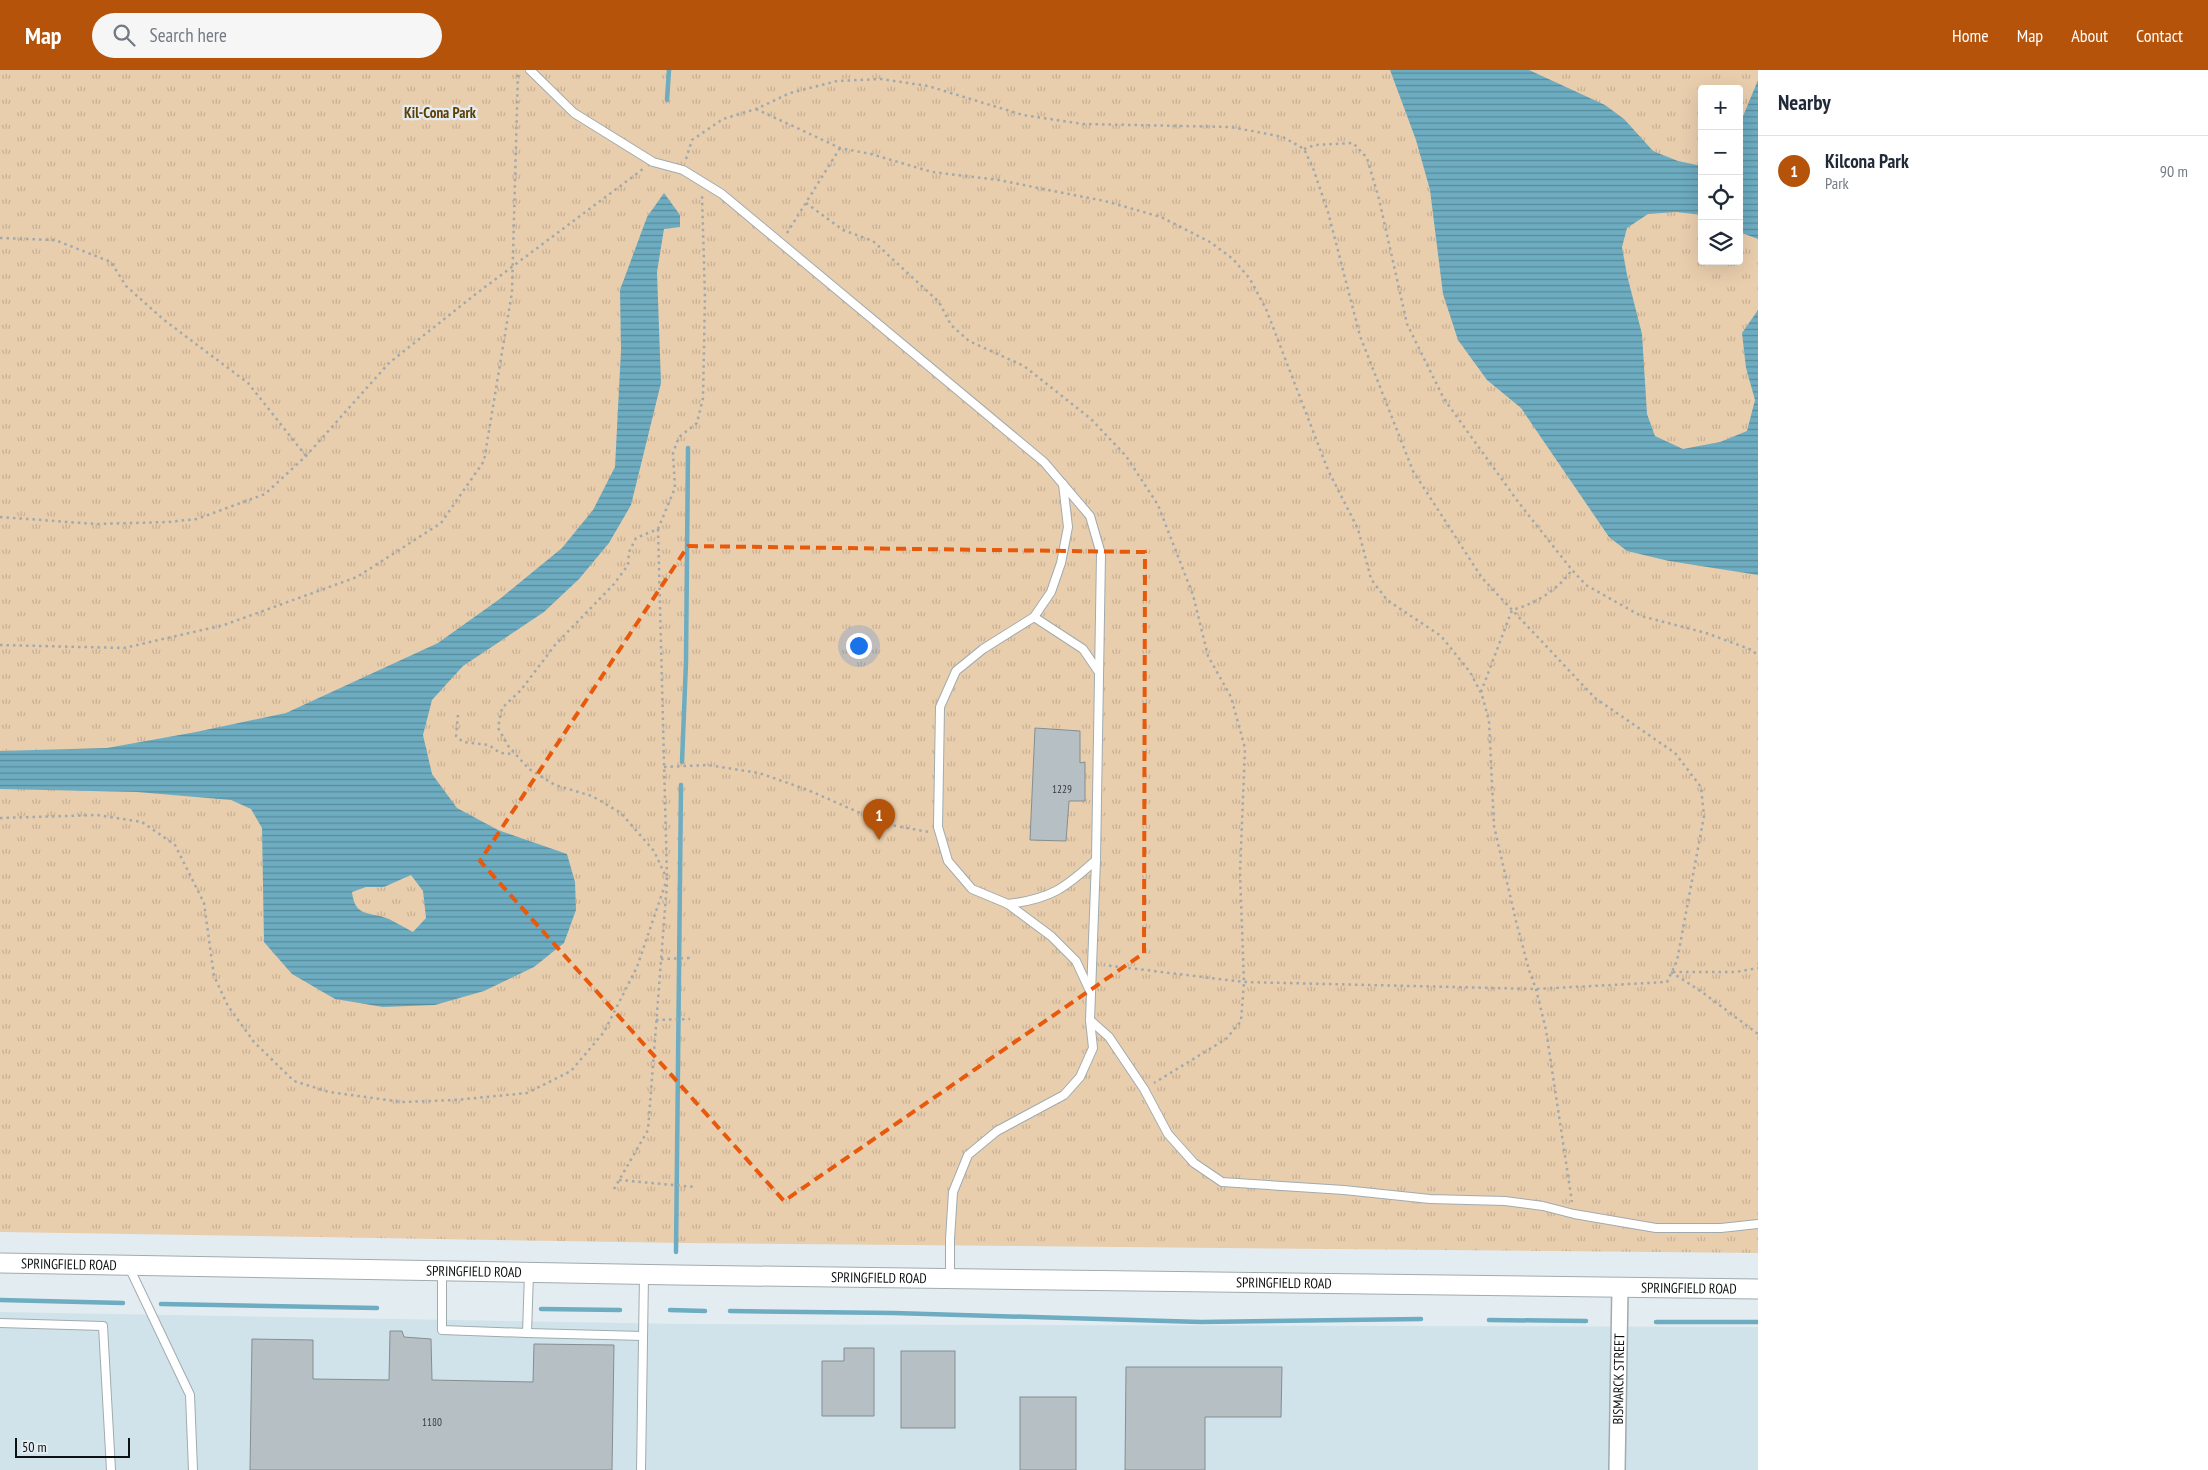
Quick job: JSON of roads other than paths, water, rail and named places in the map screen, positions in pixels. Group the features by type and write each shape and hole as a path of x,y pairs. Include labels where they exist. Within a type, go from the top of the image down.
{"street":[{"name":"SPRINGFIELD ROAD","path":"0,1263 644,1275 950,1277 1758,1289"},
{"name":"BISMARCK STREET","path":"1617,1470 1620,1288"}],"lane":[{"path":"530,70 574,113 653,162 683,170 722,194 1044,462 1090,516 1101,554 1096,860 1090,1020 1093,1048 1080,1077 1064,1095 997,1131 968,1155 953,1192 950,1277"},
{"path":"1063,483 1068,527 1061,563 1051,592 1034,617 984,648 956,671 940,707 938,827 948,861 972,888 1008,904 1052,936 1076,961 1091,993"},
{"path":"1034,617 1083,649 1098,671"},
{"path":"1008,904 1031,902 1053,894 1071,882 1096,860"},
{"path":"1090,1020 1109,1037 1144,1089 1168,1134 1194,1163 1222,1182 1543,1206 1574,1214 1656,1228 1712,1228 1758,1224"},
{"path":"128,1265 190,1395 193,1470"},
{"path":"442,1271 442,1330 643,1336"},
{"path":"527,1333 529,1273"},
{"path":"641,1470 644,1275"},
{"path":"0,1323 103,1326 112,1470"}],"water":[{"path":"1390,70 1529,70 1605,105 1624,119 1653,151 1678,161 1698,165 1698,215 1676,212 1648,214 1627,228 1622,247 1642,334 1647,414 1655,436 1683,449 1720,442 1747,431 1755,400 1746,368 1742,333 1758,310 1758,575 1669,561 1627,551 1609,537 1521,408 1487,380 1458,340 1443,294 1430,190 1416,140"},
{"path":"1758,80 1758,239 1743,233 1743,116"},
{"path":"664,193 680,215 680,227 664,229 657,272 661,383 631,505 609,543 579,579 544,612 463,666 432,700 423,735 432,774 457,808 498,830 567,854 575,882 576,910 564,943 534,967 484,991 435,1005 383,1007 335,999 292,974 264,942 262,828 251,809 231,800 137,792 0,789 0,751 107,748 286,713 438,643 501,598 562,548 593,510 615,467 621,350 620,290 647,217","holes":["411,875 423,891 426,918 413,932 389,919 360,910 356,906 352,892 366,887 384,887"]}],"waterway":[{"path":"667,100 669,70"},
{"path":"682,762 686,662 688,448"},
{"path":"676,1252 681,785"},
{"path":"0,1300 123,1303"},
{"path":"161,1304 377,1308"},
{"path":"541,1309 620,1310"},
{"path":"670,1310 705,1311"},
{"path":"730,1311 894,1313 1201,1322 1421,1319"},
{"path":"1489,1320 1586,1321"},
{"path":"1656,1322 1758,1322"}],"place":[{"name":"Kilcona Park","path":"879,840"}],"district":[{"name":"Kil-Cona Park","path":"440,112"}]}
